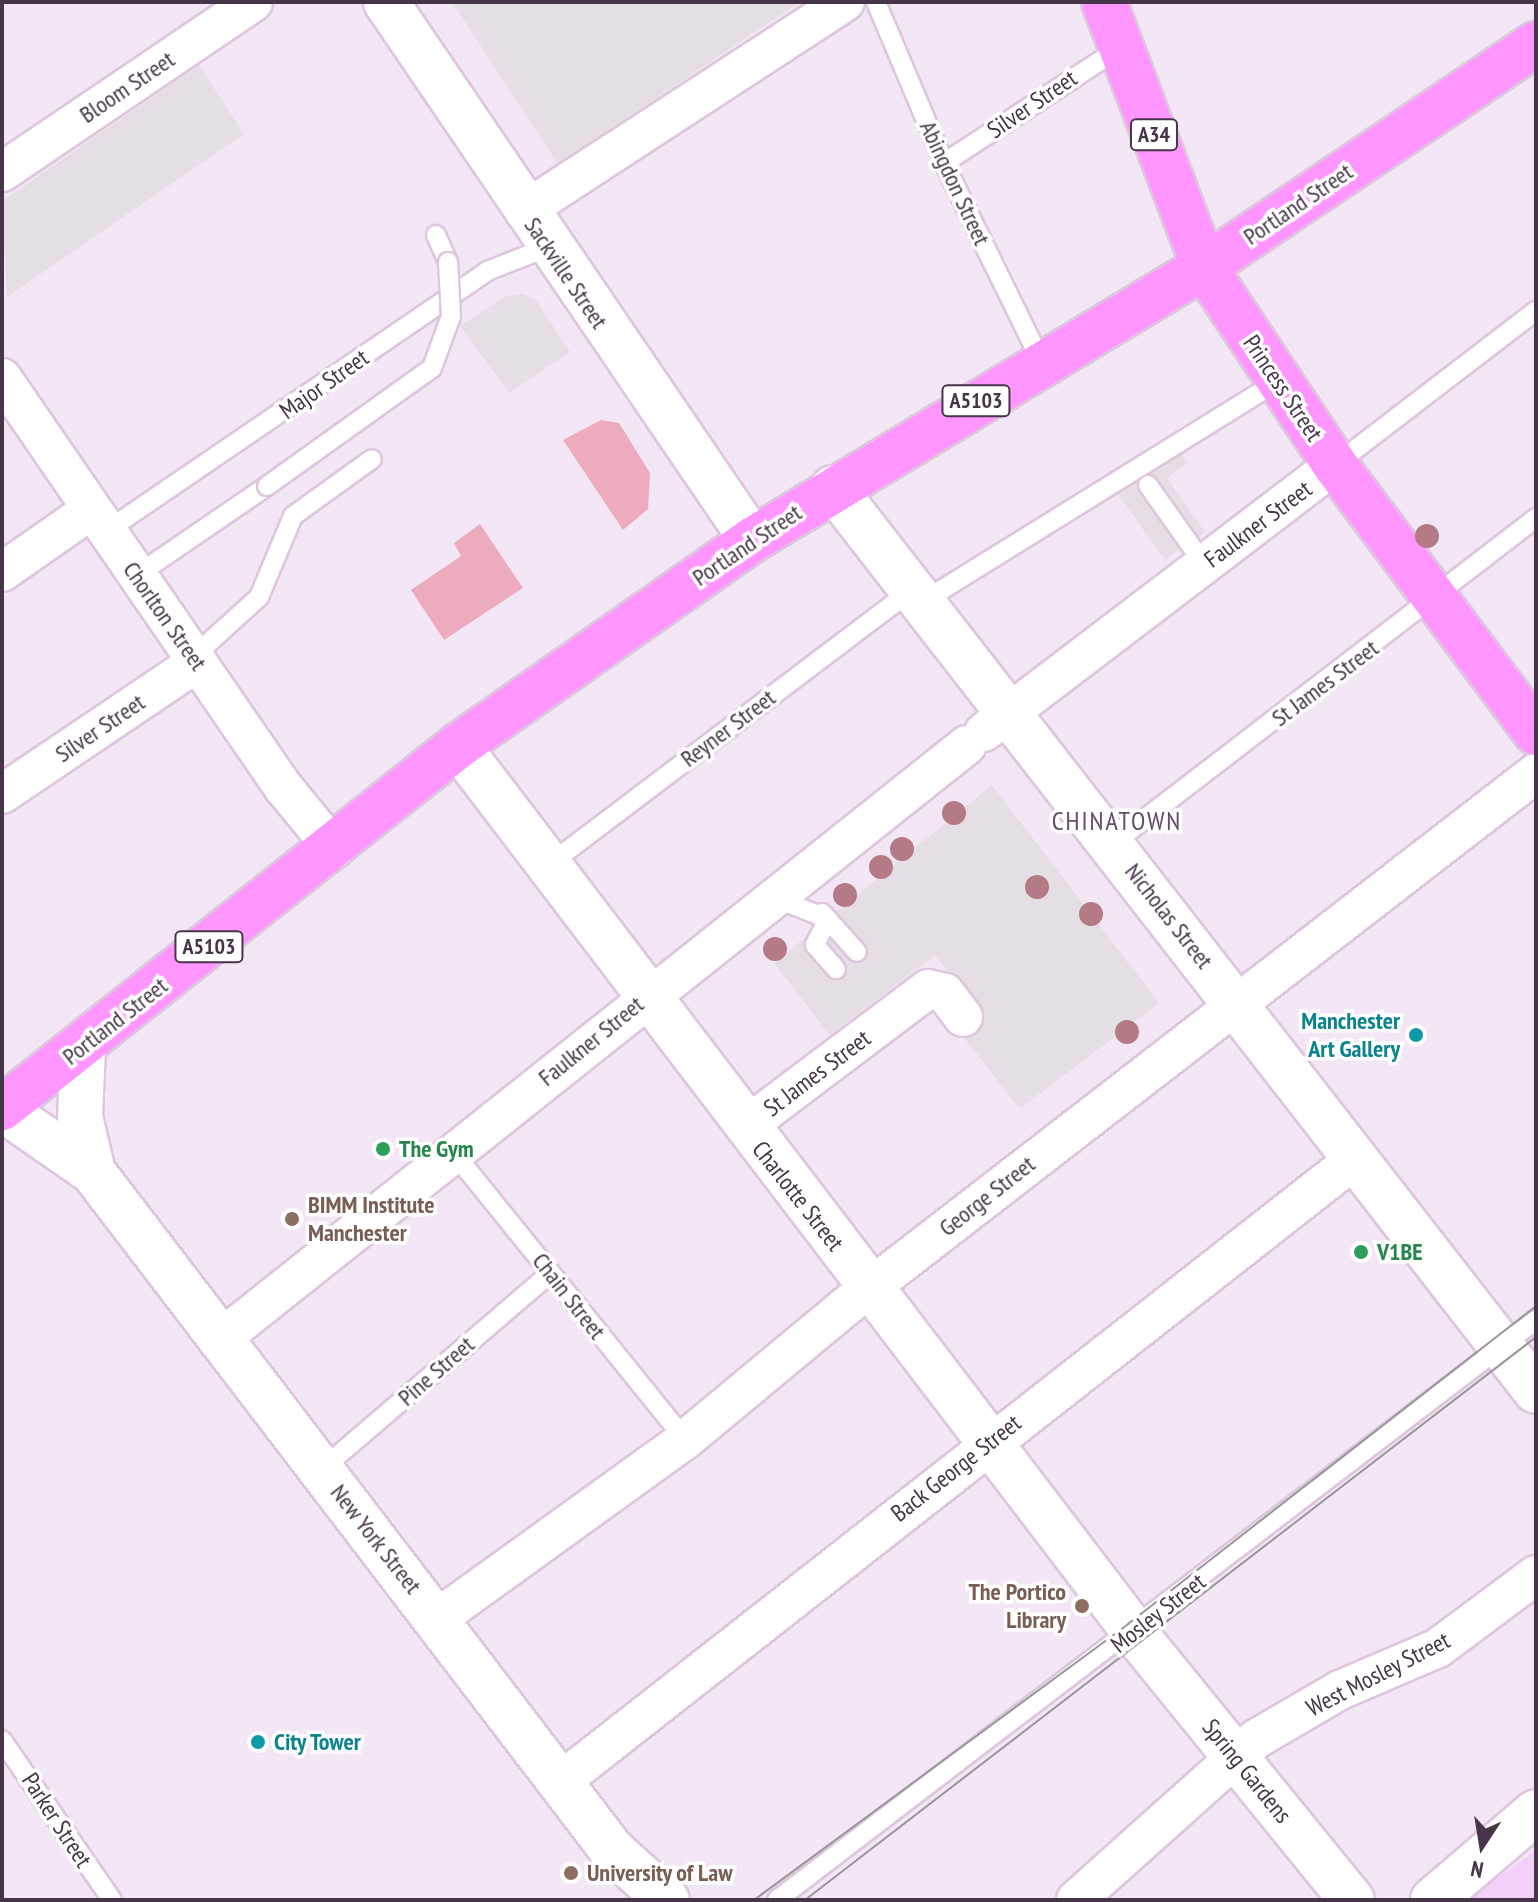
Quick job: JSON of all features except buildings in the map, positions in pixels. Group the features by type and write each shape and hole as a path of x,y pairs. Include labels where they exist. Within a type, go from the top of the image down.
{"main road":[{"name":"Princess Street","path":"1104,2 1204,267 1335,465 1536,733"},
{"name":"Portland Street","path":"2,1108 334,849 458,746 752,540 1041,361 1204,267 1536,44"}],"street":[{"name":"Bloom Street","path":"2,172 253,2"},
{"name":"Sackville Street","path":"386,2 548,247 752,540"},
{"path":"524,211 845,2"},
{"name":"Chorlton Street","path":"2,378 98,521 334,849"},
{"name":"Faulkner Street","path":"218,1341 647,996 985,732 1335,465"},
{"name":"Nicholas Street","path":"833,488 917,596 985,732 1112,844 1355,1159 1520,1333 1536,1391"},
{"name":"Major Street","path":"2,572 98,521"},
{"name":"Silver Street","path":"2,794 196,659"},
{"name":"Charlotte Street","path":"458,746 546,867 870,1288 992,1441 1138,1637"},
{"name":"George Street","path":"438,1618 685,1440 870,1288 1536,773"},
{"name":"St James Street","path":"745,1127 928,989 945,993 963,1017"},
{"name":"New York Street","path":"83,1046 80,1117 93,1172"},
{"name":"New York Street","path":"2,1108 93,1172 218,1341 438,1618 612,1850 667,1900"},
{"name":"Back George Street","path":"560,1782 1355,1159"},
{"name":"West Mosley Street","path":"1076,1900 1235,1756 1340,1690 1438,1648 1536,1575"},
{"name":"Spring Gardens","path":"1138,1637 1352,1900"},
{"path":"1433,1900 1536,1812"}],"lane":[{"name":"Abingdon Street","path":"876,2 944,163 1041,361"},
{"name":"Silver Street","path":"944,163 1121,47"},
{"path":"137,575 432,368 451,316 448,262 436,235"},
{"name":"Major Street","path":"98,521 487,271 548,247"},
{"name":"Faulkner Street","path":"1335,465 1536,311"},
{"name":"Reyner Street","path":"546,867 917,596 1278,381"},
{"path":"196,659 259,597 293,516 372,459"},
{"path":"1148,485 1204,564"},
{"name":"St James Street","path":"1112,844 1434,600 1536,518"},
{"path":"783,890 828,919 857,952"},
{"path":"828,919 815,945 836,969"},
{"name":"Chain Street","path":"453,1152 685,1440"},
{"name":"Pine Street","path":"322,1469 551,1273"},
{"name":"Mosley Street","path":"777,1900 1138,1637 1520,1333"},
{"name":"Parker Street","path":"2,1740 112,1900"}],"shaded area":[{"path":"452,2 800,2 558,164"},
{"path":"199,65 244,134 7,297 2,201"},
{"path":"523,294 535,299 570,352 509,393 460,326 506,296"},
{"path":"601,420 619,423 650,473 648,509 623,530 563,440"},
{"path":"1179,449 1188,463 1167,478 1205,532 1165,560 1114,489"},
{"path":"480,524 523,588 444,640 411,590 461,556 454,543"},
{"path":"992,785 1159,1003 1020,1109 961,1034 982,1017 935,955 830,1035 774,963"},
{"path":"1536,1850 1536,1900 1467,1900"}],"tram line":[{"path":"754,1900 1128,1624 1536,1306"},
{"path":"805,1900 1536,1337"}],"place":[{"name":"Manchester Art Gallery","path":"1416,1035"},
{"name":"The Gym","path":"383,1149"},
{"name":"BIMM Institute Manchester","path":"292,1219"},
{"name":"V1BE","path":"1361,1252"},
{"name":"The Portico Library","path":"1082,1606"},
{"name":"City Tower","path":"258,1742"},
{"name":"University of Law","path":"571,1873"}],"district":[{"name":"CHINATOWN","path":"1117,821"}]}
